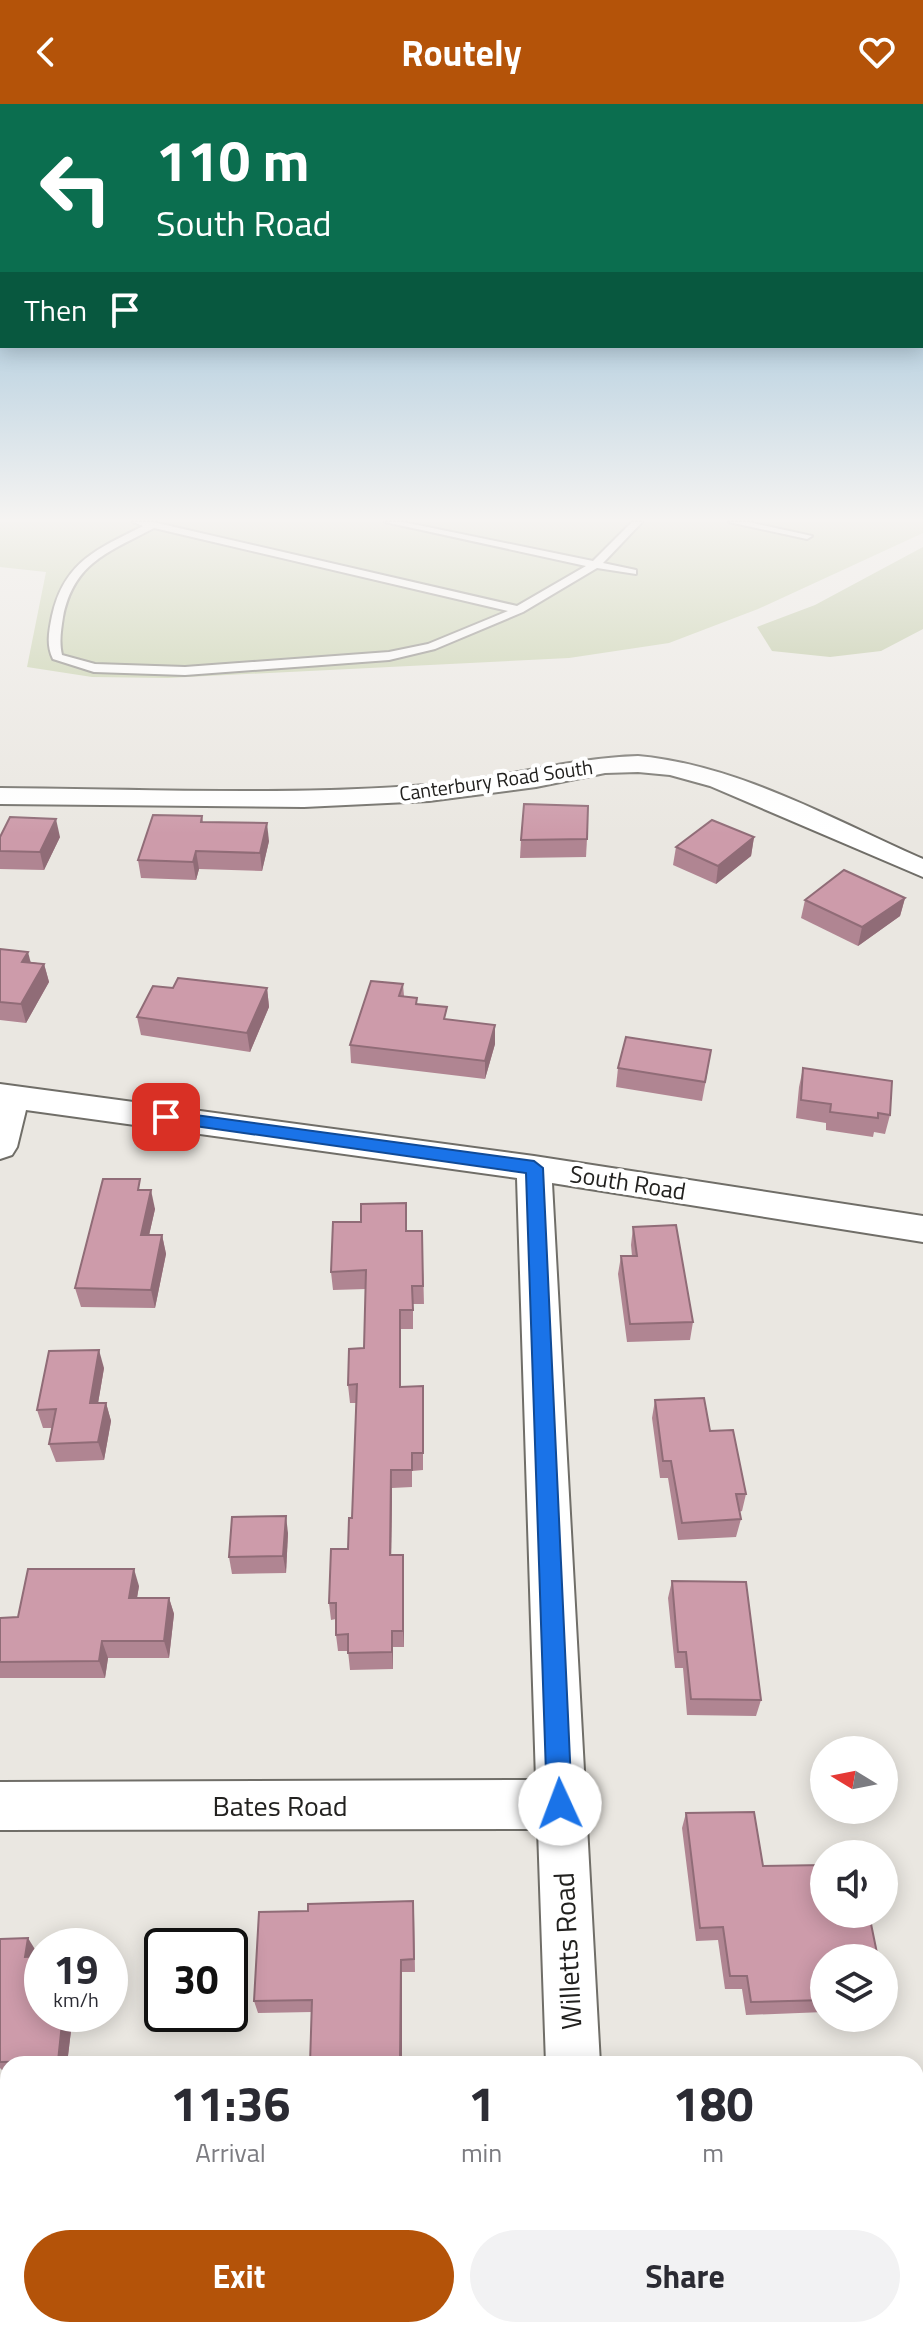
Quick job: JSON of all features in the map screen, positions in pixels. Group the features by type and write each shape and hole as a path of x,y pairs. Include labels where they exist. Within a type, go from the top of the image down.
{"street":[{"name":"Canterbury Road South","path":"0,796 304,799 429,793 536,779 605,765 638,764 671,767 719,780 923,869"},
{"path":"0,1147 6,1096"},
{"name":"South Road","path":"6,1096 534,1168 923,1229"},
{"name":"Willetts Road","path":"534,1168 573,2056"},
{"name":"Bates Road","path":"0,1806 560,1804"}],"lane":[{"path":"56,626 53,649 57,657 94,668 185,671 389,656 431,647 480,626"}],"green space":[{"path":"35,626 713,626 669,643 569,658 168,678 92,677 27,667"},
{"path":"923,626 923,629 881,651 830,657 772,651 757,627"}],"building":[{"path":"524,804 588,806 587,839 521,840"},
{"path":"153,815 202,816 201,822 267,823 260,853 196,851 193,862 138,860"},
{"path":"10,817 56,819 40,852 0,851 0,837"},
{"path":"712,820 754,837 718,866 676,847"},
{"path":"844,870 905,898 862,927 805,900"},
{"path":"0,949 28,952 22,962 44,964 21,1004 0,1002"},
{"path":"178,978 267,988 247,1033 137,1017 153,986 173,988"},
{"path":"371,981 403,984 399,996 417,998 416,1004 447,1007 444,1019 495,1025 485,1061 350,1045"},
{"path":"626,1037 711,1050 705,1082 618,1068"},
{"path":"803,1068 892,1081 890,1115 878,1113 878,1118 830,1112 831,1104 801,1100"},
{"path":"103,1179 140,1179 138,1190 151,1190 141,1235 162,1235 151,1290 75,1288"},
{"path":"406,1203 406,1231 422,1231 423,1286 412,1286 413,1310 400,1310 400,1387 423,1386 423,1453 412,1453 412,1470 391,1470 390,1555 403,1555 403,1631 392,1631 392,1652 348,1653 348,1634 336,1635 336,1603 329,1603 331,1549 348,1549 349,1518 352,1518 357,1384 348,1385 349,1349 364,1348 366,1270 331,1272 333,1222 361,1222 361,1204"},
{"path":"676,1225 693,1322 630,1324 621,1256 637,1256 633,1227"},
{"path":"99,1350 90,1403 106,1403 98,1442 49,1444 56,1409 37,1410 49,1351"},
{"path":"704,1398 710,1431 733,1430 746,1494 736,1494 741,1519 682,1523 671,1461 663,1461 655,1400"},
{"path":"286,1516 283,1556 229,1557 232,1517"},
{"path":"28,1569 134,1569 129,1598 169,1598 164,1641 102,1641 99,1661 0,1662 0,1618 18,1617"},
{"path":"672,1581 746,1582 761,1700 691,1699 686,1652 678,1652"},
{"path":"754,1812 763,1866 810,1865 810,1928 872,1928 875,1944 810,1944 810,2000 751,2002 747,1976 730,1976 723,1927 700,1928 686,1813"},
{"path":"413,1901 414,1959 401,1960 400,2056 310,2056 312,2000 254,2001 259,1912 308,1911 308,1904"},
{"path":"24,1938 24,2032 61,2032 59,2056 0,2056 0,1939"}],"route":[{"path":"166,1117 534,1168 560,1804"}]}
